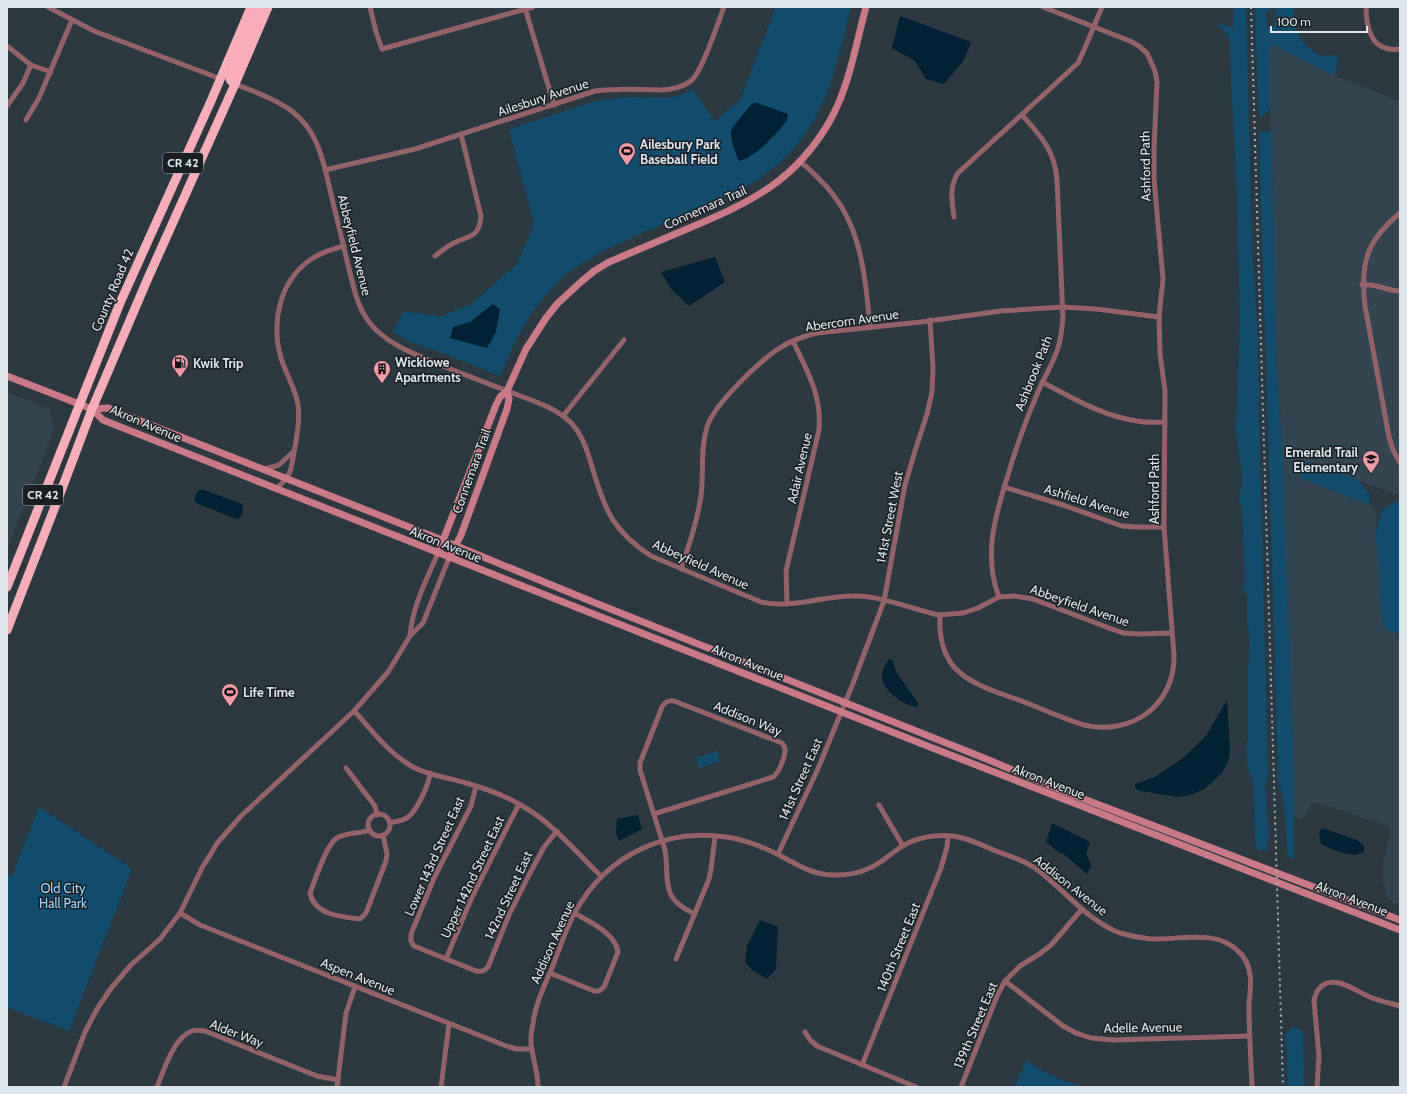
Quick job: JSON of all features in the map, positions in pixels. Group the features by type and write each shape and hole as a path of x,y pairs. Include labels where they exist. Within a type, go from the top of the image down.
{"highway":[{"name":"County Road 42","path":"7,587 120,303 221,80 251,7"},
{"path":"259,7 230,79 235,84 268,7"},
{"name":"CR 42","path":"7,630 92,409 148,278 235,84"}],"street":[{"path":"48,7 94,30 221,80"},
{"path":"370,7 382,49 533,7"},
{"name":"Ailesbury Avenue","path":"325,170 416,149 595,91 624,89 662,90 681,86 691,80 701,67 724,7"},
{"name":"Connemara Trail","path":"438,554 442,540 448,530 496,405 500,397 507,391 526,349 546,318 563,299 594,271 630,253 744,204 766,191 782,179 800,161 823,131 837,104 852,61 866,7"},
{"path":"1043,7 1094,28"},
{"path":"954,217 951,191 956,177 1078,63 1102,7"},
{"path":"1366,7 1366,20 1369,32 1384,48 1393,50 1400,49"},
{"path":"525,8 554,104"},
{"path":"26,120 39,98 51,72 72,20"},
{"name":"Ashford Path","path":"940,615 941,638 945,651 951,663 960,672 987,687 1078,723 1098,728 1112,728 1129,724 1145,715 1158,703 1167,688 1172,674 1174,664 1164,527 1165,391 1160,354 1159,317 1163,279 1154,179 1157,82 1155,70 1146,53 1139,46 1130,41 1094,28"},
{"path":"7,46 31,65 51,72"},
{"path":"7,106 23,83 31,65"},
{"name":"Abbeyfield Avenue","path":"235,84 251,90 293,112 310,131 316,141 325,170 359,304 364,315 381,334 391,342 416,355 545,405 563,416 572,424 586,445 601,496 607,511 616,526 637,547 651,556 761,602 771,604 787,604 853,596 866,597 940,615 954,615 971,611 999,597 1015,596 1027,597 1123,633 1172,633"},
{"name":"Ashbrook Path","path":"999,597 993,575 991,545 994,525 1019,439 1042,382 1058,350 1062,329 1063,307 1057,180 1055,166 1051,152 1043,139 1022,115"},
{"path":"435,256 453,243 474,236 480,223 481,216 461,134"},
{"path":"800,161 827,186 836,197 852,227 862,259 870,327"},
{"path":"1400,213 1382,230 1372,246 1364,267 1362,285 1364,306 1389,436 1400,463"},
{"path":"276,489 287,479 293,464 299,430 296,395 282,360 278,344 277,322 280,307 287,287 301,268 322,253 344,246"},
{"path":"1362,285 1372,284 1392,291 1400,291"},
{"name":"Abercorn Avenue","path":"681,569 698,517 702,482 704,438 708,425 716,410 728,395 772,354 793,341 808,334 1001,311 1063,307 1096,309 1159,317"},
{"name":"141st Street West","path":"841,712 884,601 907,479 914,450 927,414 932,392 933,368 930,320"},
{"path":"563,416 624,340"},
{"name":"Adair Avenue","path":"787,604 786,571 819,430 820,418 820,407 814,387 793,341"},
{"name":"Akron Avenue","path":"7,376 92,409 103,420 438,554 1400,930"},
{"path":"1042,382 1104,413 1138,422 1165,422"},
{"name":"Connemara Trail","path":"449,558 456,546 507,410 509,399 507,391"},
{"name":"Akron Avenue","path":"92,409 108,408 442,540 1063,791 1400,920"},
{"path":"263,469 279,465 294,452"},
{"name":"Ashfield Avenue","path":"1004,487 1063,505 1122,526 1164,527"},
{"path":"410,636 411,624 420,597 438,554"},
{"path":"64,1087 85,1032 97,1009 117,982 132,965 160,939 180,913 208,857 226,832 354,711 388,672 410,636 423,623 449,558"},
{"name":"Addison Way","path":"654,814 773,777 776,774 786,752 785,746 782,743 674,701 670,700 665,702 662,707 640,763 640,770 654,814 663,841 667,861 666,875 669,891 678,905 695,914"},
{"path":"354,711 392,752 409,765 430,774 495,792 538,815 601,876"},
{"name":"141st Street East","path":"778,854 802,805 841,712"},
{"path":"346,768 375,806 377,815"},
{"path":"390,823 407,818 412,813 426,787 430,774"},
{"name":"Lower 143rd Street East","path":"446,959 414,946 411,941 411,934 435,876 471,806 476,786"},
{"name":"Upper 142nd Street East","path":"446,959 472,897 519,804"},
{"path":"880,805 903,846"},
{"path":"377,815 385,816 390,823 389,830 383,835 376,835 370,830 370,820 377,815"},
{"path":"370,830 335,838 329,846 310,893 311,900 324,911 333,915 360,919 366,913 386,861 387,854 383,835"},
{"name":"142nd Street East","path":"446,959 476,971 484,971 488,967 509,915 544,847 557,832"},
{"name":"Addison Avenue","path":"538,1087 538,1074 531,1038 534,1015 550,973 574,913 601,876 626,857 642,848 663,841 682,837 715,837 741,840 778,854 809,871 824,875 839,875 854,873 869,868 881,862 903,846 925,838 948,836 969,840 1024,862 1041,873 1082,909 1105,926 1120,933 1150,939 1211,938 1222,940 1232,946 1244,958 1250,974 1252,1087"},
{"name":"140th Street East","path":"862,1065 942,868 948,836"},
{"path":"676,959 712,869 715,837"},
{"name":"139th Street East","path":"961,1087 997,996 1005,981 1020,966 1051,945 1082,909"},
{"name":"Aspen Avenue","path":"180,913 200,925 449,1024 509,1047 517,1049 532,1049"},
{"path":"550,973 594,991 599,991 604,987 618,952 617,947 611,939 600,928 574,913"},
{"name":"Adelle Avenue","path":"1005,981 1063,1026 1076,1033 1091,1038 1113,1040 1250,1036"},
{"path":"1317,1087 1319,1056 1314,1001 1315,995 1319,989 1327,983 1337,982 1371,997 1400,1006"},
{"path":"337,1087 346,1013 355,987"},
{"path":"442,1087 449,1024"},
{"name":"Alder Way","path":"157,1087 176,1045 184,1034 194,1030 205,1031 317,1076 338,1080"},
{"path":"805,1032 810,1040 817,1046 916,1087"}],"shaded area":[{"path":"900,16 971,42 964,60 944,84 926,79 915,61 892,48"},
{"name":"Emerald Trail Elementary","path":"1270,44 1340,78 1400,102 1400,496 1308,462 1303,479 1371,505 1375,508 1384,627 1389,631 1400,634 1400,905 1392,902 1386,896 1383,879 1383,864 1390,834 1389,826 1319,803 1311,804 1306,815 1299,819 1293,816 1293,743 1280,410 1277,379 1269,74"},
{"path":"753,103 788,114 788,116 784,124 761,148 739,161 731,138 731,131 737,121"},
{"path":"715,257 725,282 689,306 671,289 661,272"},
{"path":"493,304 500,309 496,332 487,348 450,338 453,327 470,322"},
{"path":"7,392 49,409 55,428 7,550"},
{"path":"198,490 204,490 242,504 243,510 241,516 238,519 234,518 196,503 194,500"},
{"path":"889,659 892,659 896,672 918,703 918,707 901,701 886,687 882,674"},
{"path":"1227,700 1230,748 1229,759 1222,773 1204,789 1191,795 1177,797 1136,789 1135,784 1155,777 1183,758 1206,736"},
{"path":"638,815 642,829 619,841 616,833 617,819"},
{"path":"1052,823 1090,842 1086,853 1091,865 1087,874 1065,855 1057,851 1046,842"},
{"path":"1322,828 1357,840 1364,846 1364,851 1348,854 1321,844 1319,833"},
{"path":"760,920 778,927 776,969 767,979 752,970 745,962 747,946"}],"green space":[{"path":"776,7 851,7 829,89 805,134 782,161 769,172 741,190 710,205 634,236 598,254 568,273 538,304 517,338 500,376 413,343 392,332 404,311 440,317 471,304 517,264 534,224 509,129 596,101 627,97 669,98 681,95 692,89 715,121 740,100"},
{"path":"1233,7 1246,7 1252,243 1257,325 1268,777 1265,784 1269,835 1267,851 1258,850 1255,845 1254,784 1248,769 1246,748 1248,738 1248,674 1250,641 1247,622 1247,595 1243,586 1245,580 1242,508 1239,500 1243,481 1236,431 1240,322 1237,194 1229,36 1218,23 1233,28"},
{"path":"1255,7 1272,7 1271,10 1265,13 1268,28 1275,26 1276,7 1294,7 1294,23 1300,38 1307,47 1321,56 1336,55 1338,61 1335,76 1271,44 1269,59 1270,110 1259,119"},
{"path":"1271,131 1277,379 1281,425 1293,743 1294,858 1288,858 1284,803 1278,779 1259,133"},
{"path":"1308,462 1358,480 1369,494 1369,504 1303,479 1300,472 1302,463"},
{"path":"1400,499 1400,634 1389,631 1384,627 1376,533 1382,510"},
{"path":"717,751 720,761 699,768 696,758"},
{"name":"Old City Hall Park","path":"39,807 132,869 69,1031 7,1007 7,875 12,876"},
{"path":"1296,1027 1303,1031 1304,1087 1288,1087 1286,1033 1292,1028"},
{"path":"1026,1060 1040,1070 1084,1087 1015,1087"}],"railway":[{"path":"1251,7 1283,1087"}],"place":[{"name":"Ailesbury Park Baseball Field","path":"627,166"},
{"name":"Kwik Trip","path":"180,378"},
{"name":"Wicklowe Apartments","path":"382,384"},
{"name":"Emerald Trail Elementary","path":"1371,474"},
{"name":"Life Time","path":"230,707"}]}
